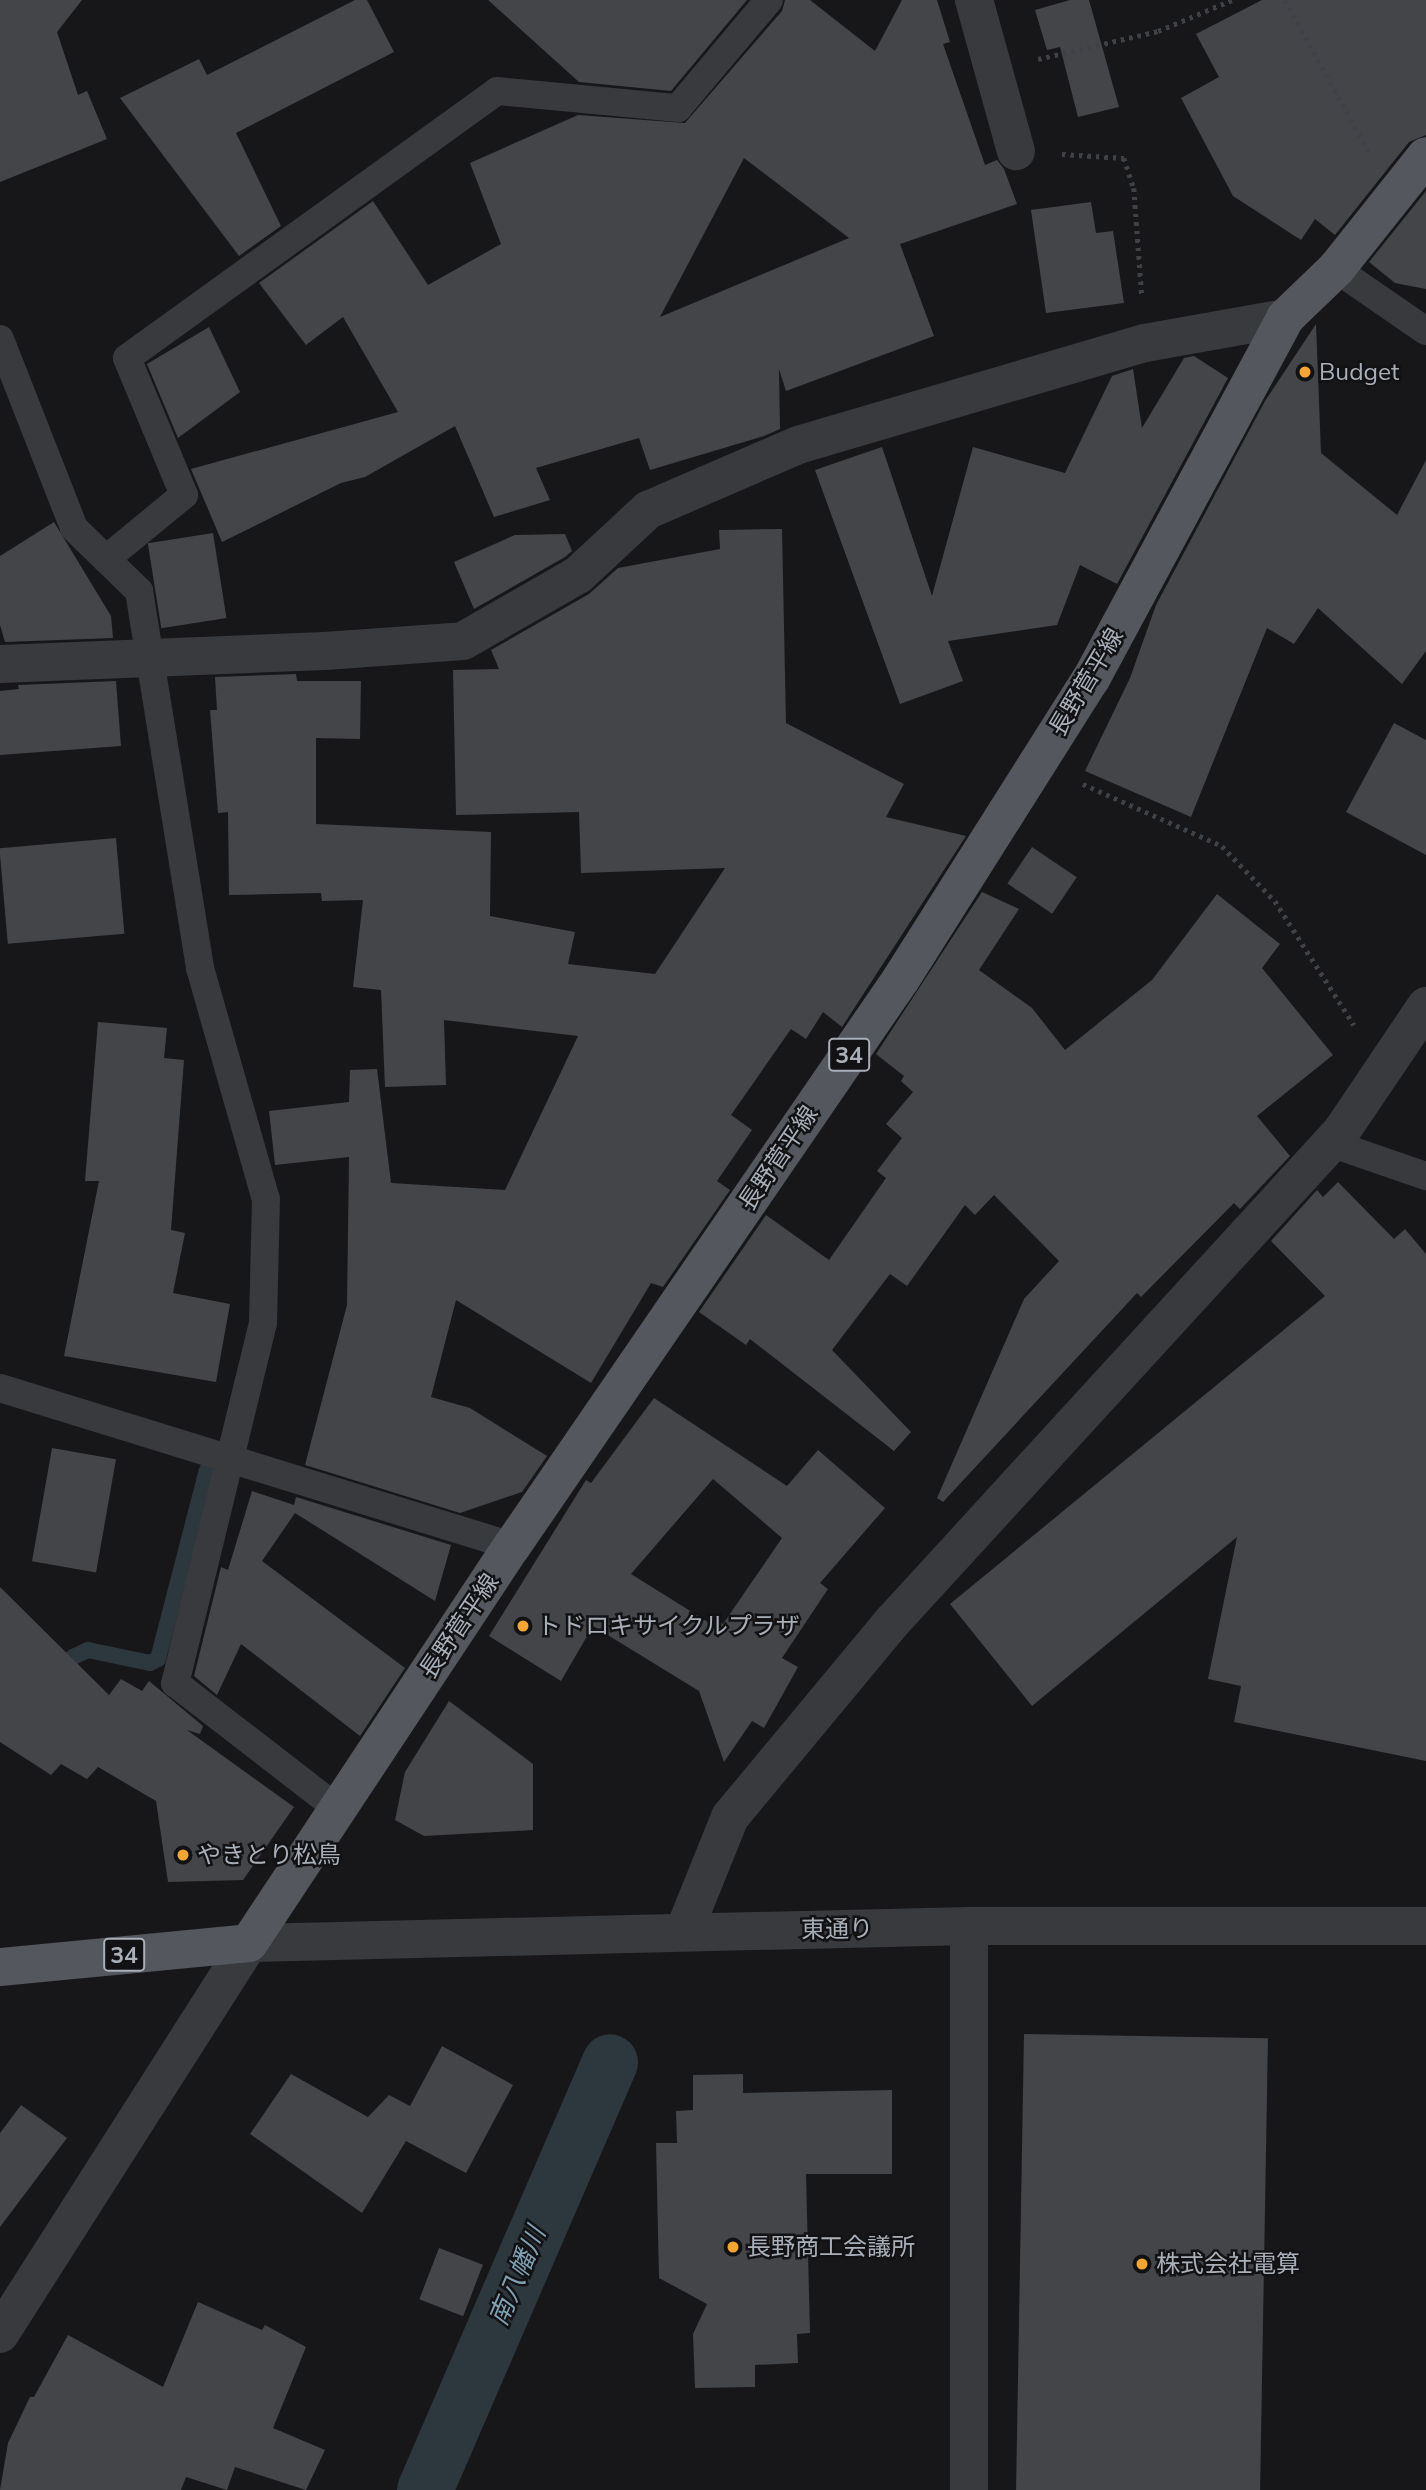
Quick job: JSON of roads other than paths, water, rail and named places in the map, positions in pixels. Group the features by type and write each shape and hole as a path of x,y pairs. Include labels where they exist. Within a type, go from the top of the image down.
{"main road":[{"name":"長野菅平線","path":"249,1943 512,1546 901,979 1091,679 1285,318 1336,269 1426,156"},
{"name":"34","path":"0,1967 249,1943"}],"street":[{"path":"974,0 1016,151"},
{"path":"0,664 463,641 579,575 648,510 773,456 1145,344 1285,318"},
{"path":"684,1931 730,1816 891,1622 1330,1143 1426,1006"},
{"path":"969,1926 969,2490"},
{"name":"東通り","path":"249,1943 969,1926 1426,1926"},
{"path":"0,2334 249,1943"}],"lane":[{"path":"106,559 184,495 127,358 497,91 678,108 769,0"},
{"path":"1336,269 1426,331"},
{"path":"0,339 74,528 139,590 201,968 266,1199 263,1323 228,1456 175,1683 337,1808"},
{"path":"1330,1143 1426,1176"},
{"path":"0,1388 228,1456 512,1546"}],"waterway":[{"path":"58,1673 73,1657 88,1650 150,1663 158,1659 207,1470"},
{"name":"南八幡川","path":"425,2490 610,2062"}],"place":[{"name":"Budget","path":"1305,372"},
{"name":"トドロキサイクルプラザ","path":"523,1626"},
{"name":"やきとり松鳥","path":"183,1855"},
{"name":"長野商工会議所","path":"733,2247"},
{"name":"株式会社電算","path":"1142,2264"}]}
